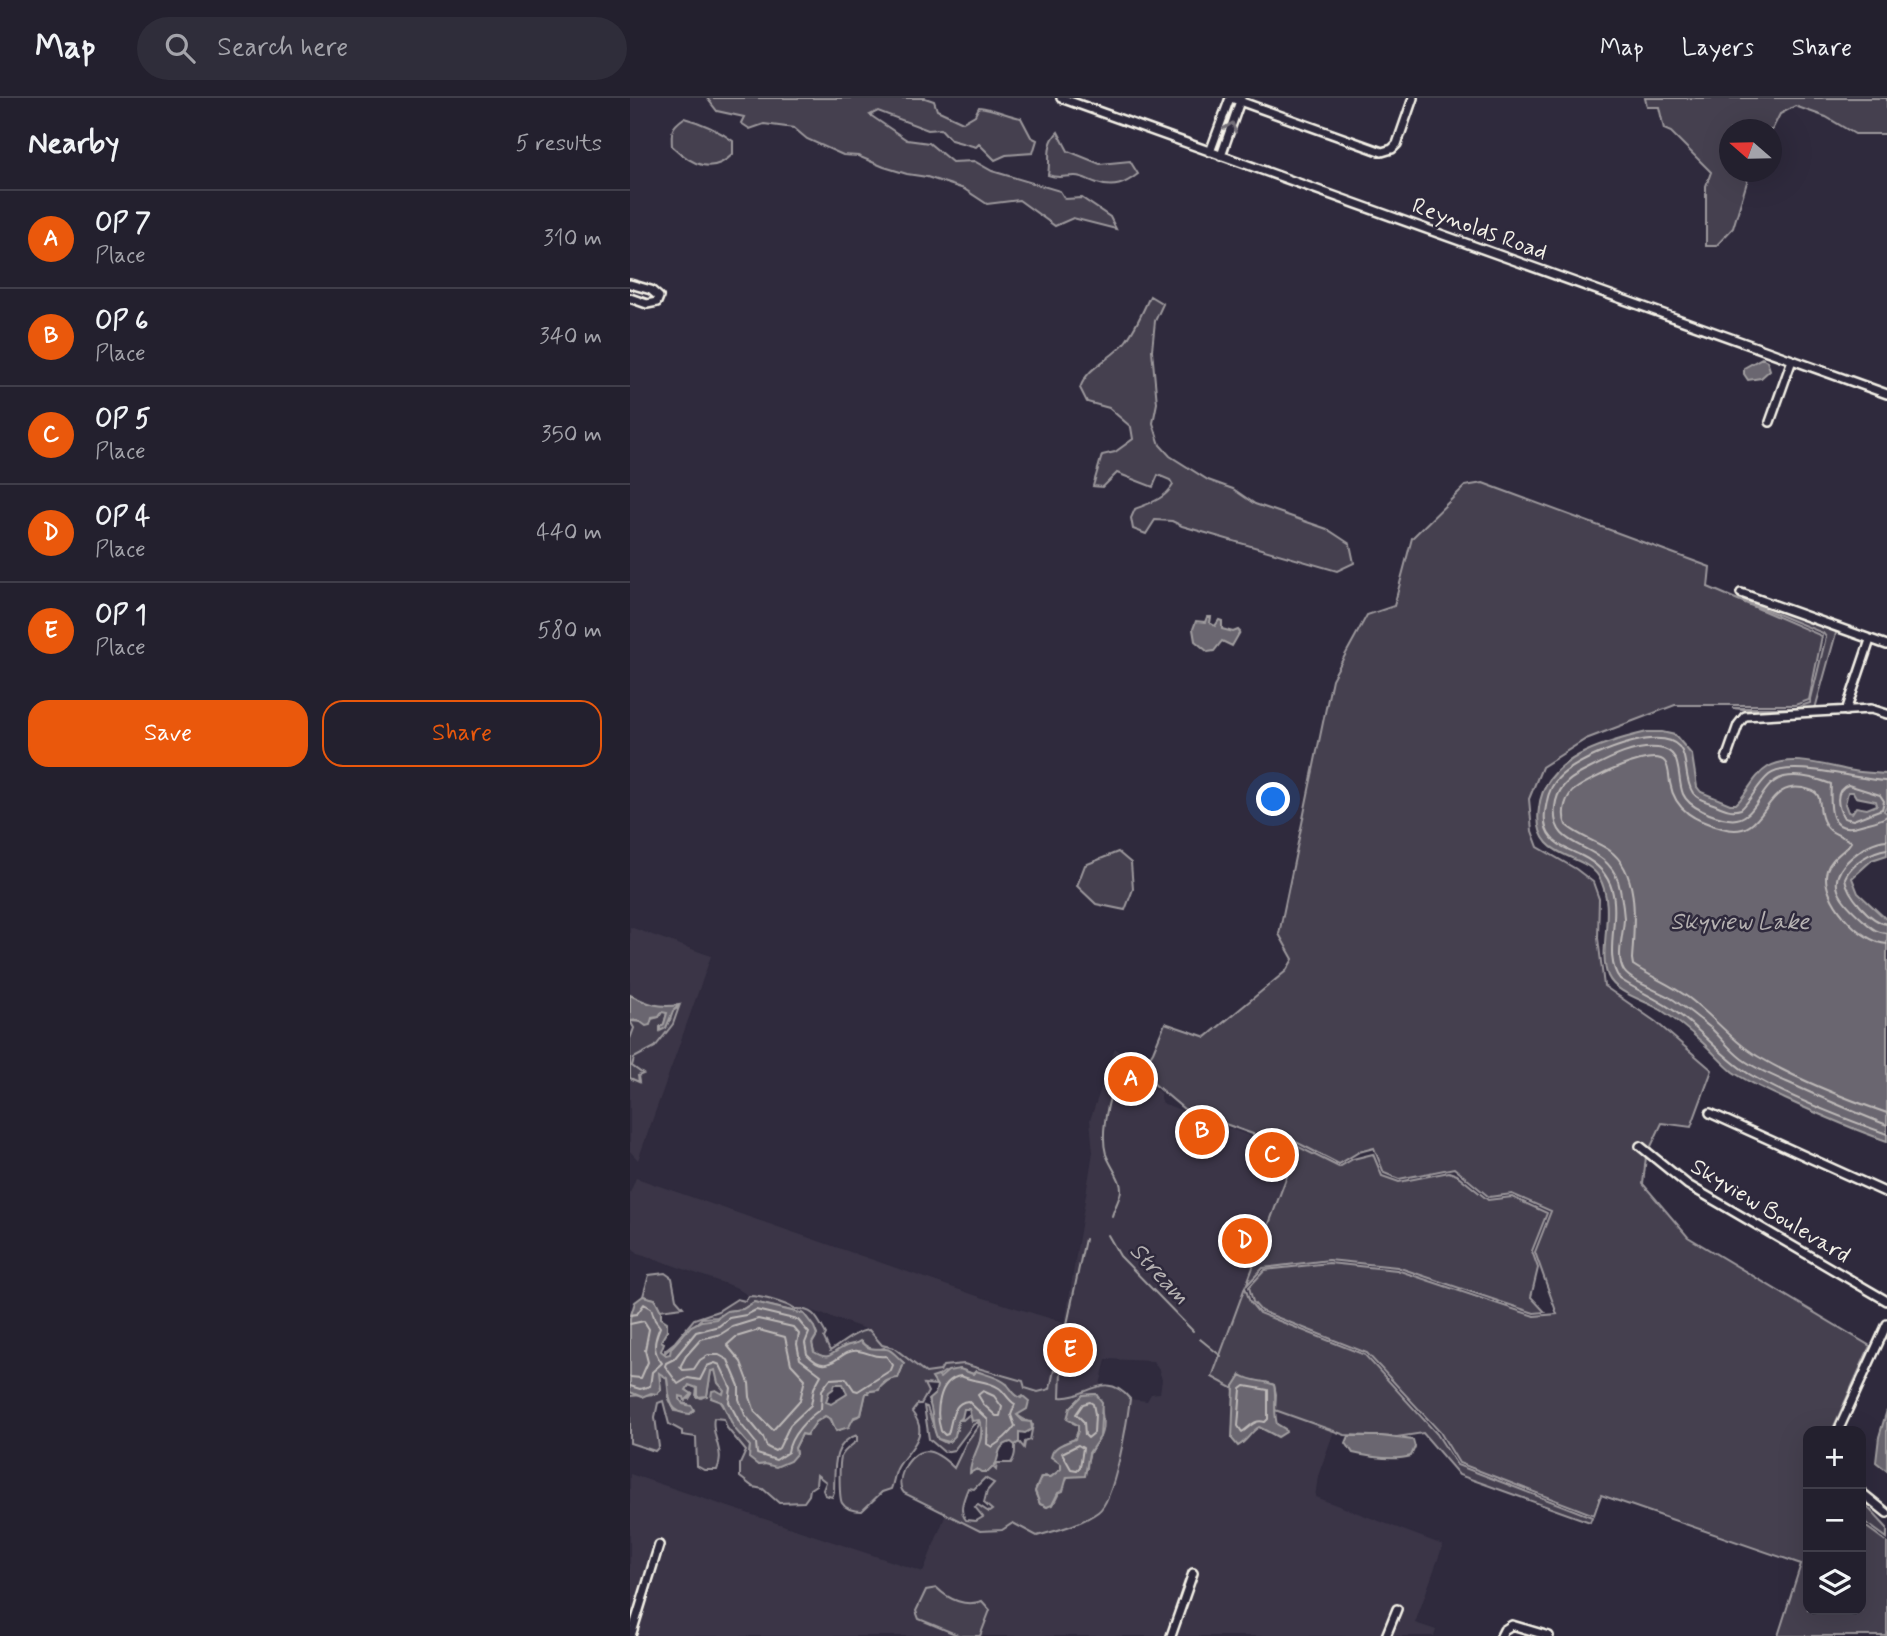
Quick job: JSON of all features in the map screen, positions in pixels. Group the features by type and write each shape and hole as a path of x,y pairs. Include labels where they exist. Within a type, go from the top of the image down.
{"street":[{"name":"Reynolds Road","path":"1060,98 1887,394"},
{"path":"1210,152 1230,98 1382,152 1392,149 1396,144 1413,98"},
{"path":"1221,156 1241,100"},
{"path":"630,284 651,290 659,297 657,302 651,304 630,298"},
{"path":"1770,422 1792,360"},
{"path":"1741,593 1887,645"},
{"path":"1846,711 1870,639"},
{"path":"1726,760 1738,725 1745,716 1871,709 1887,714"},
{"path":"1710,1112 1887,1193"},
{"name":"Skyview Boulevard","path":"1640,1146 1688,1185 1887,1301"},
{"path":"1840,1426 1887,1324"},
{"path":"1866,1496 1887,1513"},
{"path":"631,1636 659,1545"},
{"path":"1171,1636 1193,1573"},
{"path":"1386,1636 1397,1609"},
{"path":"1502,1636 1508,1626 1518,1625 1549,1636"}],"shaded area":[{"path":"707,98 925,98 934,101 937,110 963,122 975,115 979,107 1021,118 1031,137 1037,140 1033,153 1006,155 995,160 979,144 976,147 951,140 941,129 928,130 878,111 870,115 907,140 929,143 952,162 974,161 992,171 1060,191 1065,199 1082,198 1110,217 1116,229 1073,218 1055,226 1019,200 987,204 964,189 884,167 858,156 843,155 807,139 794,128 764,124 750,129 741,123 744,117 717,111"},
{"path":"1645,98 1887,98 1887,134 1855,134 1826,117 1795,106 1780,114 1778,119 1719,119 1719,182 1747,182 1733,228 1716,246 1706,246 1706,186 1711,172 1671,132 1664,129 1659,107 1647,107"},
{"path":"684,118 710,127 733,141 733,154 710,166 687,158 672,146 673,130"},
{"path":"1058,132 1068,151 1100,164 1130,161 1138,174 1124,183 1109,186 1078,176 1048,175 1051,142"},
{"path":"1150,296 1163,304 1155,321 1152,350 1157,403 1153,423 1160,445 1170,456 1208,480 1233,489 1255,504 1327,529 1350,544 1354,563 1337,571 1172,521 1155,520 1146,534 1133,529 1131,518 1135,509 1166,494 1173,485 1170,480 1158,475 1153,487 1117,473 1103,487 1093,486 1102,455 1115,452 1133,439 1131,427 1109,408 1087,402 1080,388 1094,368 1126,341"},
{"path":"1483,483 1710,567 1708,587 1822,636 1809,700 1795,705 1675,705 1586,739 1542,767 1529,799 1532,831 1538,847 1593,882 1599,899 1598,938 1604,986 1656,1022 1712,1070 1691,1127 1662,1123 1646,1157 1643,1184 1688,1237 1870,1346 1834,1426 1803,1426 1803,1615 1866,1615 1866,1527 1887,1542 1887,1636 1778,1636 1801,1564 1601,1495 1594,1515 1459,1463 1440,1432 1367,1353 1261,1311 1253,1302 1249,1287 1265,1270 1329,1263 1397,1270 1534,1316 1557,1314 1535,1252 1551,1211 1512,1194 1489,1197 1454,1168 1399,1179 1384,1173 1374,1148 1359,1152 1339,1164 1292,1140 1283,1145 1184,1109 1140,1072 1153,1052 1165,1023 1206,1037 1286,971 1293,959 1279,934 1332,679 1367,615 1394,606 1412,538 1465,486"},
{"path":"1738,598 1838,626 1813,716 1732,708 1795,708 1810,703 1826,637 1823,633"},
{"path":"1118,852 1131,863 1133,889 1125,910 1096,904 1077,886 1085,865"},
{"path":"630,927 711,956 638,1160 630,1151 630,1078 638,1082 632,1066 634,1058 652,1050 679,1005 650,1005 630,995"},
{"path":"679,1007 673,1024 655,1047 634,1058 632,1066 643,1074 638,1076 639,1082 630,1078 630,1039 634,1028 630,1021 642,1022 659,1017 662,1011 667,1013 664,1024 660,1027 670,1020 673,1011"},
{"path":"1115,1048 1120,1053 1120,1059 1160,1093 1162,1103 1295,1153 1212,1377 1234,1389 1231,1426 1238,1446 1259,1427 1285,1429 1277,1424 1275,1410 1334,1431 1318,1476 1315,1497 1443,1545 1415,1623 1436,1630 1434,1636 1390,1636 1402,1608 1395,1605 1382,1636 1175,1636 1198,1572 1191,1569 1167,1636 980,1636 990,1610 944,1595 919,1619 960,1636 635,1636 663,1543 656,1541 630,1626 630,1474 923,1572 946,1514 980,1531 1002,1530 1013,1523 1037,1536 1100,1511 1110,1495 1125,1438 1130,1399 1147,1401 1151,1394 1160,1393 1162,1380 1153,1361 1106,1359 1100,1385 1068,1398 1060,1397 1060,1370 1054,1370 1050,1389 1038,1392 1025,1388 1004,1374 964,1364 944,1366 940,1371 926,1373 894,1348 882,1345 869,1330 804,1308 794,1309 789,1305 749,1296 735,1287 638,1253 630,1246 630,1193 636,1178 977,1296 1065,1323 1093,1152 1090,1120"},
{"path":"1261,1141 1283,1148 1293,1144 1339,1167 1353,1159 1373,1154 1382,1176 1399,1182 1449,1172 1457,1175 1488,1200 1512,1197 1547,1213 1532,1251 1538,1268 1531,1297 1545,1312 1534,1313 1397,1267 1329,1260 1263,1268 1246,1286 1295,1154"},
{"path":"665,1273 672,1278 676,1299 683,1307 660,1310 655,1299 643,1296 649,1275"},
{"path":"1245,1287 1250,1302 1259,1313 1365,1355 1437,1434 1457,1465 1592,1517 1590,1522 1459,1475 1423,1433 1397,1437 1345,1435 1275,1410 1274,1385 1254,1382 1234,1386 1234,1389 1212,1377"},
{"path":"749,1296 760,1297 811,1312 826,1334 824,1338 830,1351 854,1335 869,1330 882,1345 894,1348 926,1373 940,1371 943,1366 964,1364 1023,1381 1025,1388 1038,1392 1050,1389 1054,1370 1061,1370 1060,1397 1069,1397 1103,1386 1121,1390 1130,1399 1115,1477 1104,1505 1098,1512 1069,1527 1037,1536 1013,1523 1002,1530 980,1531 904,1493 900,1483 901,1476 916,1454 930,1452 954,1468 966,1443 979,1425 978,1422 973,1425 954,1450 944,1452 929,1439 924,1406 927,1407 938,1439 946,1443 957,1430 958,1420 963,1420 971,1413 970,1416 981,1422 973,1470 989,1470 993,1467 996,1470 997,1463 1011,1463 1016,1442 1024,1448 1025,1442 1030,1440 1033,1425 1017,1415 1021,1411 1021,1398 1012,1395 1007,1384 976,1371 973,1374 960,1370 944,1372 936,1378 936,1385 924,1384 928,1392 912,1412 917,1420 919,1435 898,1467 891,1489 882,1492 862,1511 851,1510 844,1505 840,1488 841,1457 857,1441 857,1435 843,1444 836,1458 832,1497 825,1495 823,1490 826,1482 817,1475 816,1485 810,1489 804,1502 779,1503 763,1489 753,1487 740,1477 740,1464 746,1451 727,1428 724,1419 714,1418 713,1425 720,1456 717,1470 704,1470 697,1466 696,1437 682,1435 682,1431 669,1424 663,1401 658,1403 655,1417 659,1447 655,1451 630,1443 630,1396 656,1394 661,1390 659,1373 667,1378 669,1399 675,1411 690,1413 688,1404 683,1404 680,1396 689,1399 692,1394 686,1390 689,1385 697,1388 696,1395 701,1398 707,1395 711,1371 715,1370 724,1390 723,1394 719,1394 720,1401 750,1446 749,1453 758,1465 788,1461 796,1454 795,1448 802,1434 806,1435 816,1422 827,1415 834,1427 861,1415 866,1392 877,1390 892,1377 898,1378 904,1363 884,1348 872,1349 862,1342 845,1346 825,1357 814,1352 812,1344 817,1335 804,1314 754,1302 743,1309 727,1311 717,1317 702,1318 665,1353 694,1319 718,1311 737,1299 745,1301","holes":["1096,1394 1103,1422 1101,1434 1089,1456 1087,1469 1067,1477 1055,1501 1047,1507 1040,1504 1035,1492 1045,1476 1051,1477 1061,1469 1063,1444 1075,1439 1078,1431 1070,1408 1083,1395","985,1478 994,1483 987,1491 984,1503 992,1510 989,1512 978,1505 975,1507 983,1517 976,1521 966,1520 962,1508 968,1488 974,1489"]},
{"path":"1866,1505 1887,1528 1887,1538 1866,1523"},
{"path":"937,1588 958,1601 982,1601 990,1610 980,1636 960,1636 919,1619 916,1611 926,1590"}],"water":[{"path":"1762,358 1767,361 1770,370 1761,378 1748,380 1744,368"},
{"path":"1207,617 1211,617 1210,623 1215,626 1219,620 1222,621 1222,629 1240,632 1232,646 1222,641 1214,651 1208,652 1195,641 1193,629 1196,621 1205,622"},
{"name":"Skyview Lake","path":"1647,732 1675,735 1692,755 1697,787 1701,792 1730,804 1736,804 1758,775 1768,767 1788,761 1887,774 1887,805 1884,811 1887,813 1887,855 1872,860 1852,878 1858,893 1887,920 1887,1141 1823,1116 1745,1080 1672,1017 1617,988 1608,976 1604,954 1606,902 1599,877 1588,866 1547,843 1540,831 1538,813 1543,791 1552,776 1564,765 1596,747","holes":["1848,792 1853,792 1856,797 1876,801 1877,805 1867,809 1856,807 1852,813 1848,812 1845,804"]},
{"path":"630,995 654,1004 679,1005 673,1011 666,1028 660,1031 667,1013 662,1012 659,1017 652,1018 650,1025 646,1026 638,1020 630,1021"},
{"path":"643,1296 655,1299 661,1311 661,1318 667,1322 667,1331 661,1341 664,1343 661,1351 666,1355 670,1354 671,1348 691,1326 701,1321 716,1319 727,1311 743,1309 754,1302 804,1314 814,1327 817,1335 812,1343 814,1352 820,1355 830,1356 839,1349 860,1341 869,1348 888,1349 904,1363 898,1378 887,1381 879,1390 866,1393 861,1415 854,1417 849,1427 836,1431 831,1419 825,1416 816,1422 807,1435 802,1434 795,1448 796,1454 790,1461 776,1467 758,1465 749,1458 750,1446 734,1428 722,1402 711,1398 712,1391 723,1394 724,1390 718,1383 715,1370 711,1371 707,1396 697,1397 697,1388 689,1385 686,1390 692,1394 685,1401 684,1397 680,1396 683,1404 692,1406 694,1410 690,1414 677,1411 673,1407 667,1378 659,1373 661,1390 657,1394 651,1393 642,1397 630,1392 630,1318 635,1302","holes":["835,1384 843,1384 847,1394 831,1404 826,1402"]},
{"path":"960,1369 973,1374 976,1371 998,1379 1018,1396 1029,1401 1027,1409 1017,1415 1023,1421 1031,1422 1032,1429 1025,1433 1019,1432 1019,1442 1015,1445 1011,1442 1003,1446 996,1463 988,1472 977,1469 970,1473 982,1433 979,1420 972,1421 969,1409 964,1409 962,1418 958,1420 955,1436 949,1442 938,1439 934,1429 928,1400 935,1394 937,1386 932,1378 940,1378 948,1371"},
{"path":"1241,1375 1274,1385 1277,1424 1286,1432 1278,1437 1259,1427 1238,1446 1232,1439 1234,1386"},
{"path":"1096,1394 1102,1402 1100,1437 1089,1453 1085,1476 1067,1477 1063,1491 1058,1493 1052,1505 1047,1507 1040,1504 1035,1491 1041,1477 1051,1477 1061,1469 1061,1464 1051,1457 1052,1453 1060,1445 1075,1439 1078,1431 1078,1425 1067,1419 1070,1408 1083,1395"},
{"path":"1887,1410 1887,1471 1876,1462 1879,1437"},
{"path":"1349,1436 1413,1440 1415,1447 1411,1456 1367,1456 1353,1453 1346,1443"}],"waterway":[{"name":"Stream","path":"1112,1216 1121,1190 1106,1154 1104,1133 1110,1098 1120,1067"},
{"name":"Stream","path":"1108,1235 1120,1256 1193,1331"},
{"name":"Stream","path":"1061,1353 1085,1239"},
{"name":"Stream","path":"1200,1339 1221,1356"}],"place":[{"name":"OP 7","path":"1131,1079"},
{"name":"OP 6","path":"1202,1132"},
{"name":"OP 5","path":"1272,1155"},
{"name":"OP 4","path":"1245,1241"},
{"name":"OP 1","path":"1070,1350"}]}
